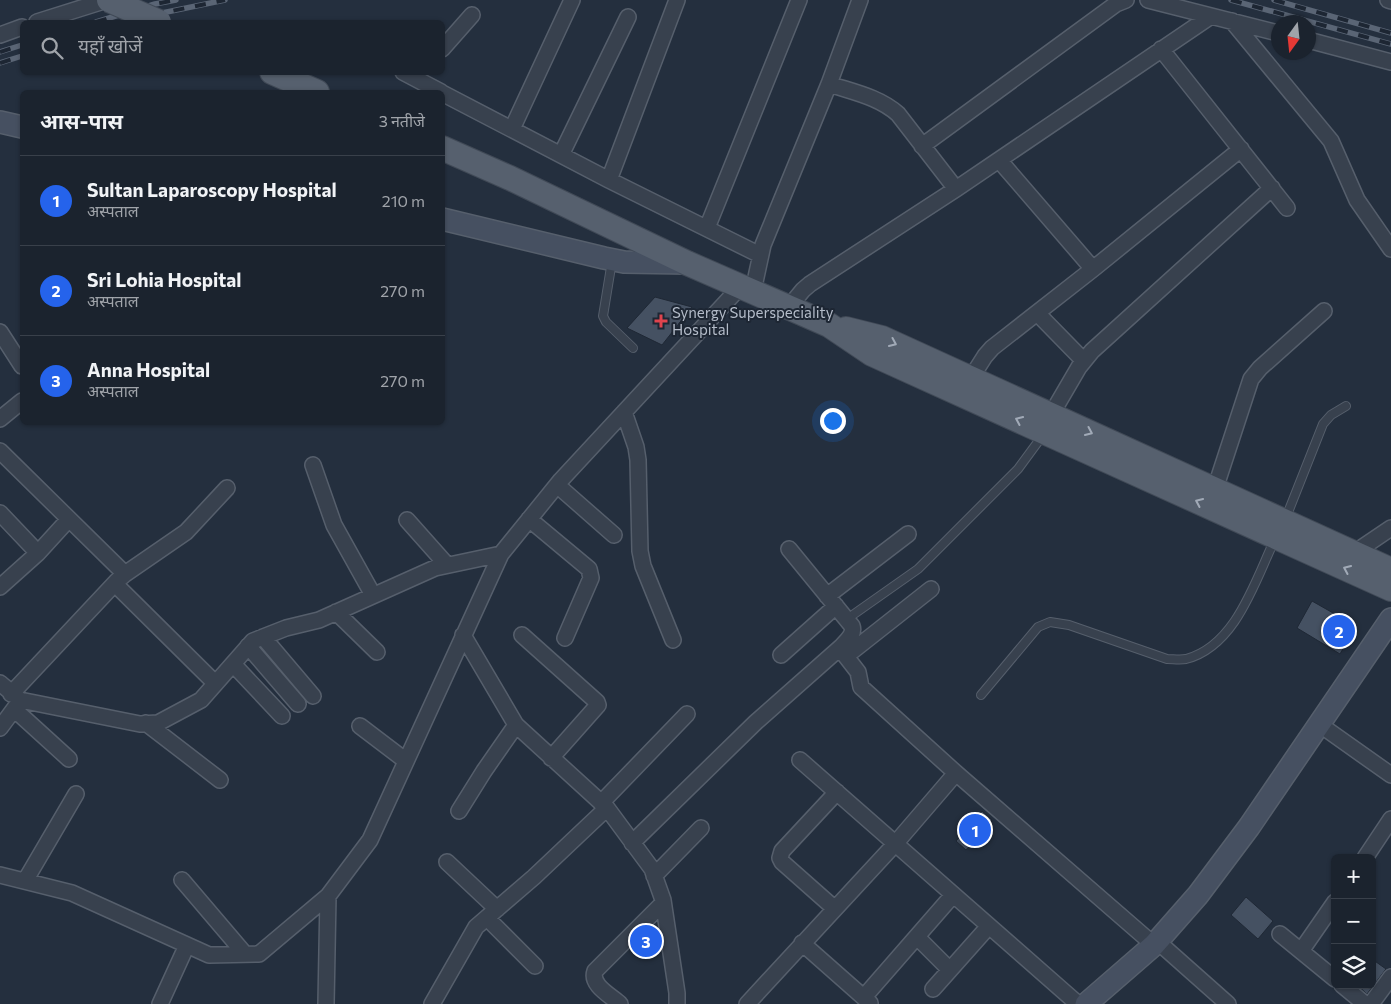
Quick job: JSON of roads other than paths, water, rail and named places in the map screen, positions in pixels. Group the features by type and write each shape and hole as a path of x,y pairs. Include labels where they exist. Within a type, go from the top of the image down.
{"main road":[{"path":"108,0 154,20"},
{"path":"279,75 312,90"},
{"path":"445,149 510,178 687,264 747,288 829,325 872,354 1215,489 1281,529 1391,589"},
{"path":"829,325 882,338 971,378 1048,424 1281,529 1354,553 1391,570"}],"street":[{"path":"43,20 108,0"},
{"path":"512,129 572,0"},
{"path":"609,180 677,0"},
{"path":"707,228 799,0"},
{"path":"0,875 72,893 209,955 260,954 328,896 370,840 501,554 557,485 624,412 747,288 829,84 860,0"},
{"path":"922,146 1116,4 1126,0"},
{"path":"1148,0 1271,31"},
{"path":"445,46 472,15"},
{"path":"789,307 810,284 956,189 1210,16"},
{"path":"561,155 628,17"},
{"path":"1232,21 1331,141 1357,200 1391,249"},
{"path":"0,35 20,28"},
{"path":"1316,42 1391,62"},
{"path":"1161,49 1287,208"},
{"path":"414,75 437,90"},
{"path":"829,84 880,101 889,106 898,114 956,189"},
{"path":"445,95 609,180 760,255"},
{"path":"0,122 20,127"},
{"path":"971,378 989,352 1241,149"},
{"path":"998,160 1093,269"},
{"path":"1048,424 1079,367 1092,351 1272,188"},
{"path":"445,220 612,260 687,264"},
{"path":"1215,489 1251,379 1260,368 1324,311"},
{"path":"1037,313 1084,361"},
{"path":"0,332 20,363"},
{"path":"0,418 20,403"},
{"path":"624,412 636,447 638,460 640,550 643,566 672,640"},
{"path":"0,451 69,519 120,579 215,683"},
{"path":"313,465 334,524 373,595"},
{"path":"557,485 614,535"},
{"path":"0,728 15,701 120,579 186,532 227,488"},
{"path":"0,513 38,553"},
{"path":"0,587 38,553 69,519"},
{"path":"529,519 589,569 591,573 591,578 565,638"},
{"path":"407,520 447,565"},
{"path":"1354,553 1391,528"},
{"path":"780,655 832,601 908,534"},
{"path":"789,549 852,626 854,630 844,651"},
{"path":"15,701 140,724 158,723 201,700 253,641 286,628 319,620 435,568 501,554"},
{"path":"632,843 756,722 844,651 931,589"},
{"path":"336,612 377,652"},
{"path":"1086,1004 1156,943 1198,895 1244,834 1391,619"},
{"path":"463,635 516,725 604,806 652,869 663,903 677,993 677,1004"},
{"path":"522,635 597,702 598,705 596,710 551,758"},
{"path":"262,637 313,696"},
{"path":"248,646 298,704"},
{"path":"844,651 858,672 861,687 956,773 1228,1004"},
{"path":"233,664 282,716"},
{"path":"0,683 69,760"},
{"path":"432,1004 476,927 534,877 604,806 687,714"},
{"path":"146,723 220,780"},
{"path":"1319,724 1391,775"},
{"path":"459,812 516,725"},
{"path":"360,726 406,761"},
{"path":"800,760 1078,1004"},
{"path":"747,1004 802,942 895,844 956,773"},
{"path":"834,908 782,862 780,858 782,851 836,792"},
{"path":"25,881 76,794"},
{"path":"1368,854 1391,820"},
{"path":"654,876 701,828"},
{"path":"447,862 535,966"},
{"path":"182,880 244,954"},
{"path":"802,942 868,1001 916,937 954,895"},
{"path":"326,1004 328,896"},
{"path":"620,1004 595,983 592,977 594,971 663,903"},
{"path":"1301,952 1331,908"},
{"path":"934,989 989,926"},
{"path":"1280,934 1331,976"},
{"path":"916,937 950,970"},
{"path":"160,1004 187,945"},
{"path":"1371,1004 1391,977"},
{"path":"1347,989 1365,1004"}],"lane":[{"path":"612,260 602,309 603,316 606,322 633,348"},
{"path":"981,695 1038,627 1050,622 1069,625 1167,659 1184,659 1210,648 1223,637 1238,618 1281,529 1323,424 1331,415 1346,406"},
{"path":"847,619 918,569 1018,469 1048,424"}],"railway":[{"path":"103,20 155,4 176,0"},
{"path":"138,20 157,14 225,0"},
{"path":"1231,0 1391,44"},
{"path":"1274,0 1391,33"},
{"path":"0,52 20,46"},
{"path":"0,63 20,57"}],"place":[{"name":"Synergy Superspeciality Hospital","path":"661,321"},
{"name":"Sri Lohia Hospital","path":"1339,631"},
{"name":"Sultan Laparoscopy Hospital","path":"975,830"},
{"name":"Anna Hospital","path":"646,941"}]}
